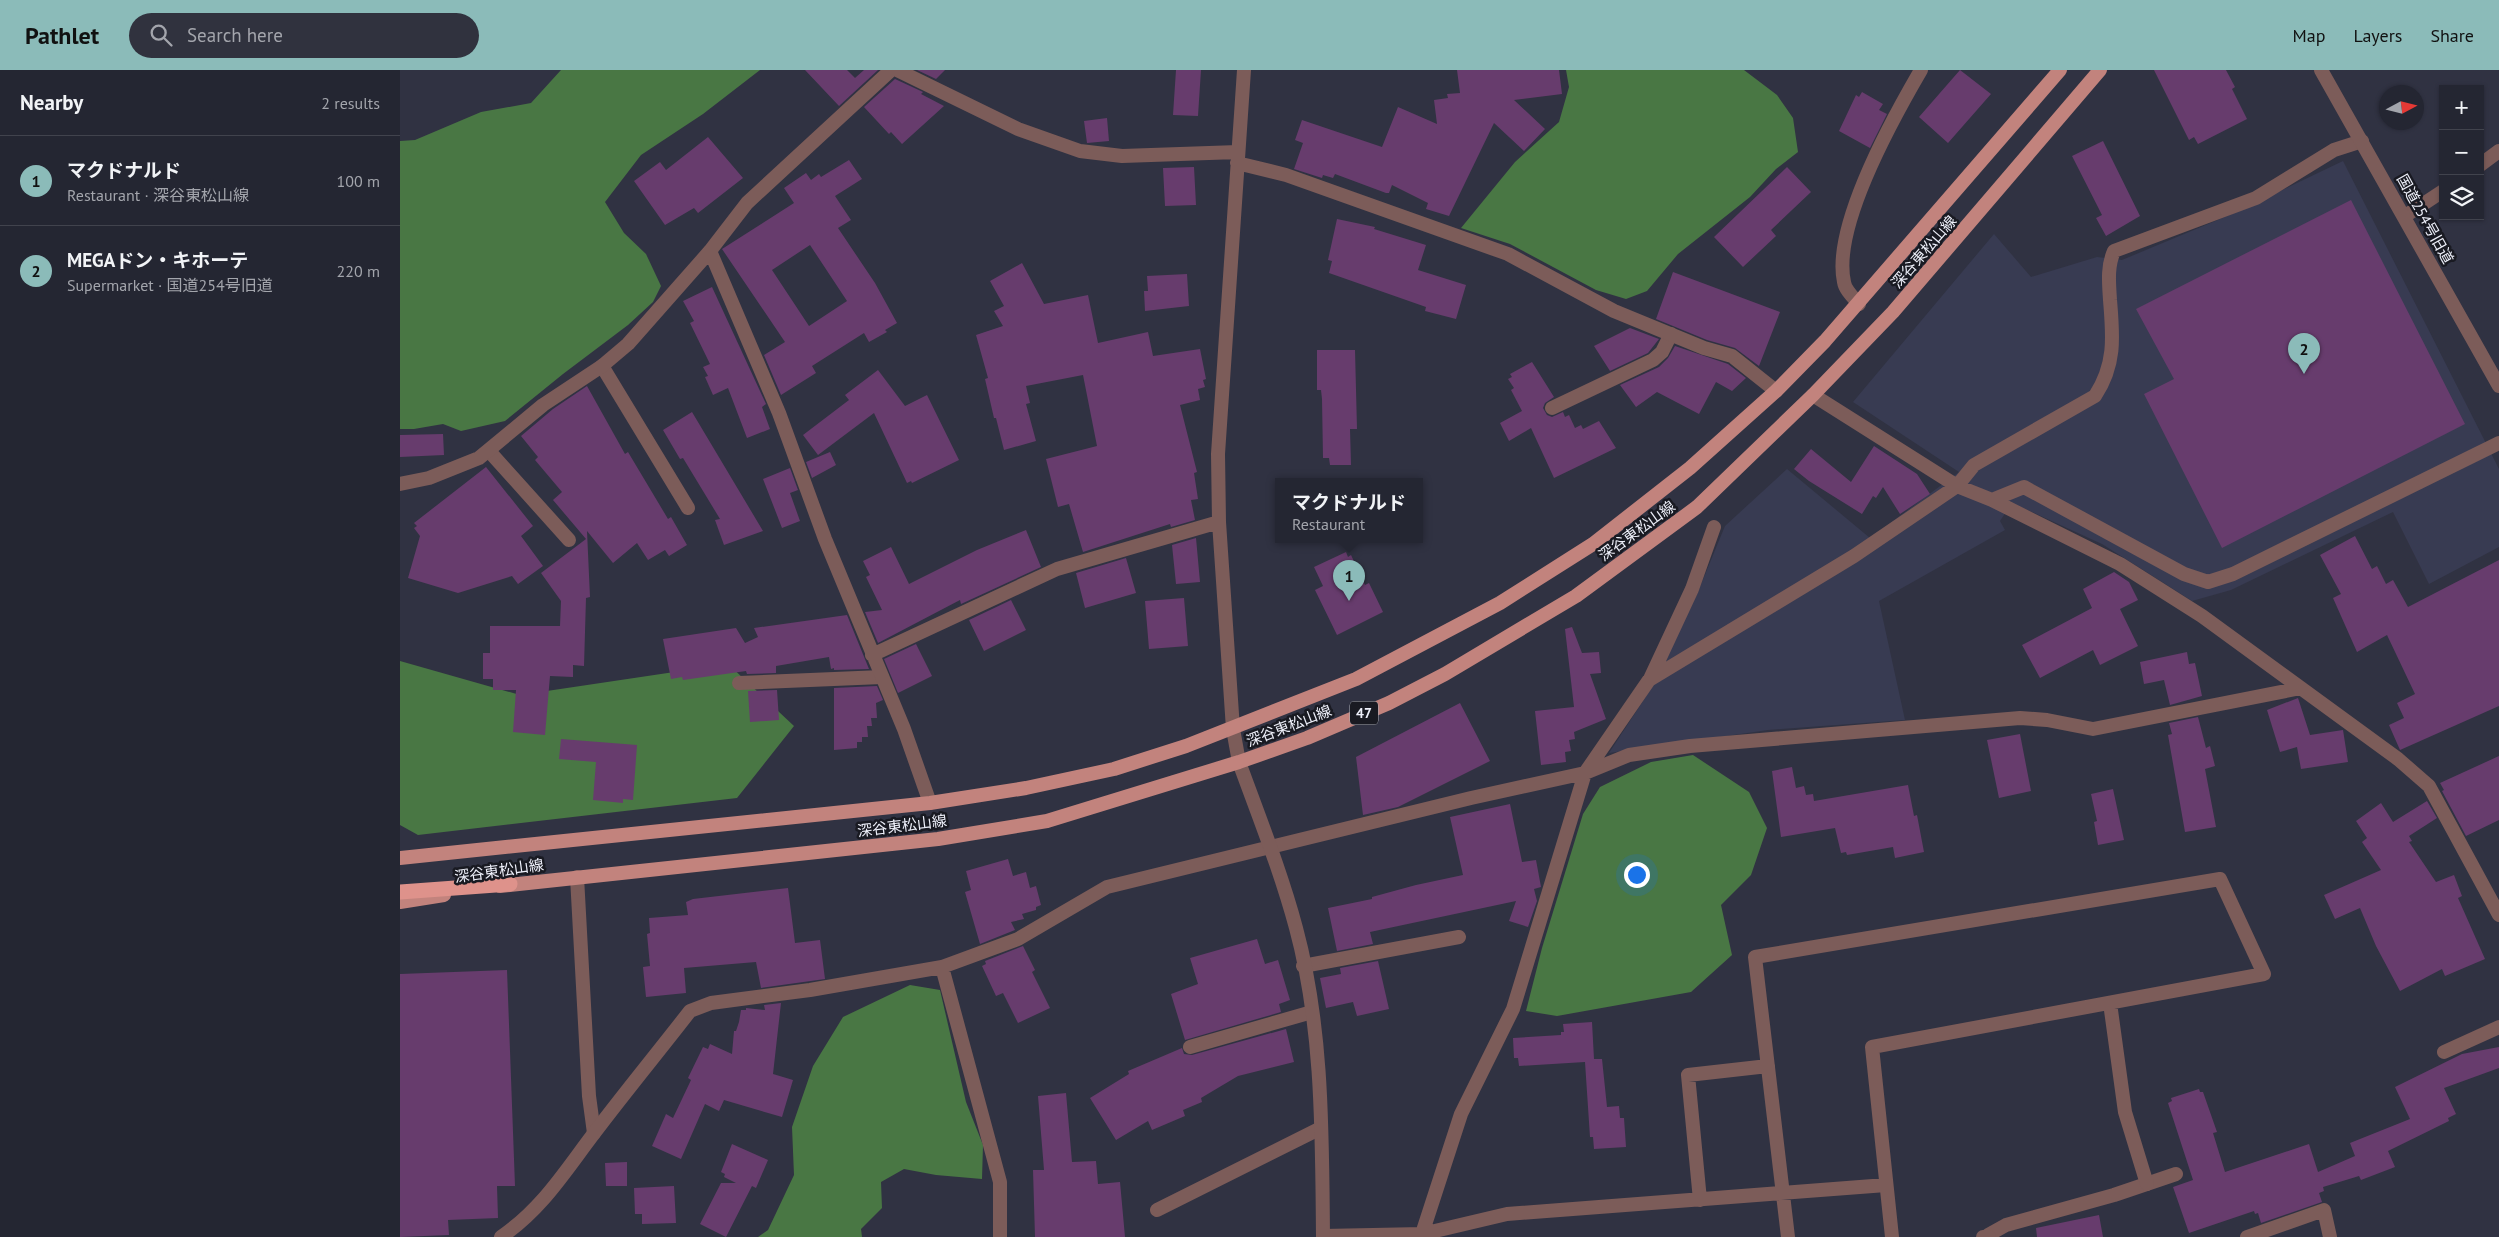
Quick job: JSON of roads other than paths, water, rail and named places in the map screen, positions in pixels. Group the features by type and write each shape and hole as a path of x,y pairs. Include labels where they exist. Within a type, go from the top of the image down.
{"highway":[{"path":"400,892 510,884"}],"main road":[{"name":"深谷東松山線","path":"400,858 930,803 1026,788 1114,769 1233,729 1356,679 1509,597 1593,544 1690,468 1776,391 1858,304 2060,70"},
{"name":"深谷東松山線","path":"400,902 510,884 929,840 1047,820 1239,762 1307,738 1389,703 1445,674 1576,596 1697,507 1813,395 1894,312 2100,70"}],"street":[{"path":"400,484 429,478 461,466 490,451 543,405 602,366 628,344 710,251 747,203 891,70"},
{"path":"897,70 1018,129 1080,151 1122,156 1238,157 1508,254 1614,311 1704,348 1732,356 1776,391"},
{"path":"1244,70 1218,454 1219,522 1233,729 1239,762 1296,928 1312,1012 1321,1128 1323,1236 1422,1236 1507,1214 1886,1185"},
{"path":"1858,304 1844,285 1842,271 1846,236 1865,178 1921,70"},
{"name":"国道254号旧道","path":"2321,70 2405,216 2499,386"},
{"path":"1650,680 1854,556 1957,486 1974,465 2095,396 2105,380 2111,358 2113,336 2108,263 2114,251 2132,242 2205,218 2256,198 2334,150 2362,141"},
{"path":"2484,162 2499,151"},
{"path":"2405,216 2439,193"},
{"path":"710,251 779,413 825,539 904,729 930,803"},
{"path":"1552,408 1653,360 1662,352 1670,334"},
{"path":"602,366 688,508"},
{"path":"1813,395 1957,486 1992,500 2120,564 2202,616 2398,759 2429,786 2499,915"},
{"path":"1992,500 2024,487 2184,574 2208,582 2233,574 2499,443"},
{"path":"490,451 569,540"},
{"path":"872,654 1057,569 1219,522"},
{"path":"1422,1236 1462,1114 1513,1009 1585,773 1650,680 1692,589 1714,527"},
{"path":"739,682 882,677"},
{"path":"501,1237 515,1227 554,1190 594,1133 690,1011 711,1003 810,990 942,967 1018,939 1107,887 1471,798 1585,773 1629,755 1690,746 2020,718 2047,720 2093,729 2301,688"},
{"path":"577,878 589,1096 594,1133"},
{"path":"1788,1237 1756,957 2220,879 2264,974 1872,1047 1892,1237"},
{"path":"1303,966 1459,937"},
{"path":"942,967 1000,1182 1000,1237"},
{"path":"2110,1003 2125,1112 2147,1184"},
{"path":"1190,1047 1312,1012"},
{"path":"2444,1052 2499,1027"},
{"path":"1700,1200 1688,1075 1768,1066"},
{"path":"1157,1210 1321,1128"},
{"path":"1987,1236 2006,1225 2176,1174"},
{"path":"2246,1237 2324,1210 2330,1237"}],"place":[{"name":"MEGAドン・キホーテ","path":"2304,374"},
{"name":"マクドナルド","path":"1349,601"}]}
